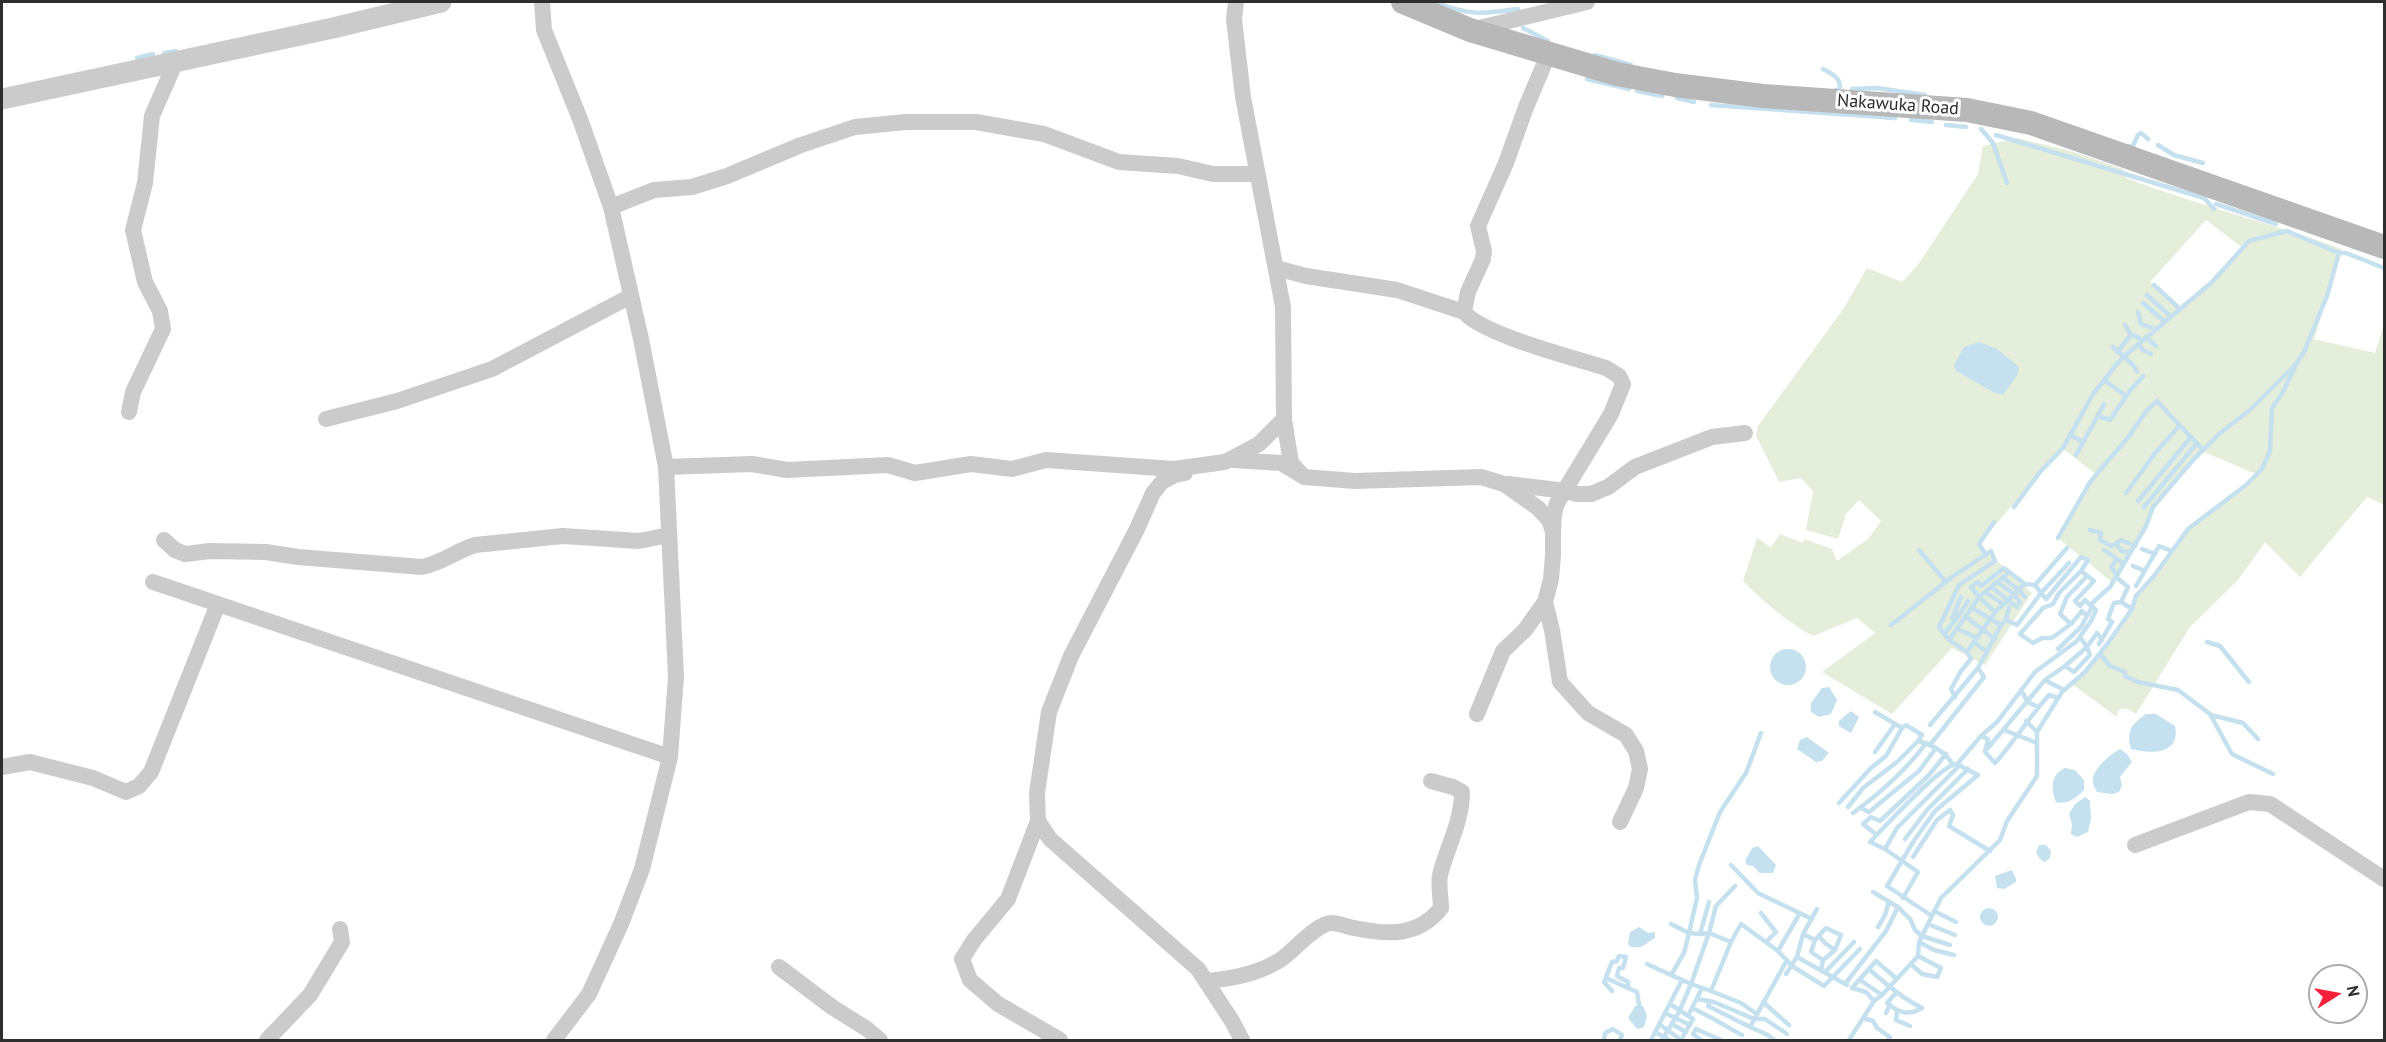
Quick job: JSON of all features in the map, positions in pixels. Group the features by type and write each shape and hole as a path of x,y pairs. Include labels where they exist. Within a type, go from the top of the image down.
{"main road":[{"name":"Nakawuka Road","path":"1403,2 1470,30 1617,74 1716,91 1967,110 2031,123 2385,247"}],"street":[{"path":"2,99 333,28 441,2"},
{"path":"1236,2 1234,19 1243,97 1283,307 1284,419 1291,463 1305,477"},
{"path":"1470,30 1585,2"},
{"path":"543,4 543,30 580,119 611,207 666,467 676,677 670,757 642,868 621,924 589,994 554,1041"},
{"path":"1464,312 1468,292 1483,259 1484,250 1478,226 1506,163 1549,53"},
{"path":"129,412 133,392 163,329 160,310 145,282 133,230 145,183 152,116 176,61"},
{"path":"611,207 654,190 692,187 727,176 801,145 855,127 906,122 976,122 1044,134 1119,162 1178,166 1213,174 1257,174"},
{"path":"1276,268 1306,276 1396,290 1464,312 1469,318 1499,333 1606,368 1619,376 1623,384 1611,414 1557,503 1554,514 1551,579 1545,602 1525,630 1503,651 1477,714"},
{"path":"326,419 397,401 492,369 631,296"},
{"path":"666,467 752,464 787,470 888,465 915,473 971,465 1012,469 1046,460 1174,468 1225,462 1259,444 1284,419"},
{"path":"1060,1041 998,1004 970,980 962,959 1008,899 1038,821 1037,793 1049,712 1071,656 1137,529 1153,493 1162,482 1175,475 1238,459 1281,463 1305,477 1354,481 1481,477 1504,484 1591,494 1608,487 1635,467 1712,437 1745,433"},
{"path":"1504,484 1538,508 1550,520 1553,531"},
{"path":"164,540 175,550 185,554 210,551 266,552 298,557 422,567 437,564 461,549 475,545 563,536 639,541 669,535"},
{"path":"153,582 670,757"},
{"path":"1545,602 1560,682 1588,713 1626,735 1636,751 1640,770 1636,788 1620,822"},
{"path":"2,767 30,762 93,778 126,792 139,786 151,772 218,604"},
{"path":"1206,981 1235,979 1279,960 1320,927 1331,923 1379,933 1420,926 1432,919 1442,908 1439,878 1460,814 1462,792 1431,781"},
{"path":"2135,845 2249,802 2260,802 2276,808 2385,879"},
{"path":"1038,821 1050,839 1198,969 1242,1041"},
{"path":"267,1041 310,995 342,942 340,929"},
{"path":"779,967 832,1007 867,1029 880,1041"},
{"path":"1225,1011 1223,997 1235,979"}],"green space":[{"path":"2017,138 2074,152 2123,169 2126,178 2153,188 2342,249 2314,339 2375,353 2384,324 2384,505 2367,497 2300,577 2265,542 2238,580 2190,627 2136,714 2126,708 2118,710 2117,717 2072,684 2085,672 2108,643 2132,609 2136,596 2154,576 2188,529 2246,486 2256,474 2202,451 2153,507 2146,526 2112,582 2058,538 2090,482 2097,475 2062,448 1979,544 2032,593 1985,665 1952,648 1892,714 1822,672 1875,633 1857,618 1813,636 1776,611 1743,581 1757,538 1771,547 1780,534 1803,543 1804,539 1832,549 1837,561 1869,538 1881,521 1859,500 1846,514 1838,539 1806,530 1813,491 1801,478 1779,482 1756,436 1758,426 1844,308 1867,268 1902,282 1918,265 1978,174 1983,146","holes":["2206,220 2243,248 2212,282 2179,308 2150,282"]}],"water":[{"path":"1979,342 1997,349 2019,367 2018,374 2003,395 1995,393 1956,371 1954,365 1964,347"},
{"path":"1788,649 1801,654 1806,667 1801,680 1788,685 1775,680 1770,667 1775,654"},
{"path":"1829,687 1837,700 1831,714 1819,717 1811,712 1811,703 1822,688"},
{"path":"1851,711 1859,717 1851,733 1839,726 1839,721"},
{"path":"2146,714 2156,714 2175,726 2176,736 2169,747 2155,752 2131,749 2129,737 2131,728"},
{"path":"1807,737 1829,753 1822,761 1816,762 1797,749 1800,740"},
{"path":"2120,749 2132,762 2120,777 2122,786 2119,792 2112,794 2097,792 2093,785 2095,772 2107,758"},
{"path":"2065,768 2075,770 2084,780 2084,790 2064,803 2056,802 2053,792 2054,778"},
{"path":"2085,797 2090,801 2091,818 2088,832 2077,837 2071,834 2072,824 2069,814 2075,804"},
{"path":"2039,845 2046,845 2051,851 2050,858 2045,862 2036,853"},
{"path":"1758,846 1776,865 1773,873 1760,873 1753,866 1747,865 1745,861 1752,848"},
{"path":"2012,870 2016,882 2004,889 1997,888 1995,876"},
{"path":"1989,908 1995,911 1998,917 1995,923 1989,926 1983,923 1980,917 1983,911"},
{"path":"1639,927 1648,933 1655,932 1655,938 1641,947 1630,947 1628,943 1630,932"},
{"path":"1635,1006 1643,1006 1647,1016 1644,1027 1637,1029 1628,1018"}],"waterway":[{"path":"1435,2 1457,10 1476,13 1518,9"},
{"path":"1523,28 1548,41"},
{"path":"164,53 176,51"},
{"path":"137,58 153,54"},
{"path":"1595,55 1631,65"},
{"path":"1823,69 1838,80 1840,86 1839,90 1836,90"},
{"path":"1587,79 1629,89"},
{"path":"1852,89 1877,88 1925,95"},
{"path":"1637,91 1662,96"},
{"path":"1677,98 1694,102"},
{"path":"1711,105 1895,118"},
{"path":"1911,120 1932,122"},
{"path":"1946,125 1966,127"},
{"path":"1981,129 1993,143 2007,183"},
{"path":"2129,146 2133,146 2141,133 2148,139"},
{"path":"1996,135 2204,198 2214,209"},
{"path":"2158,145 2174,155 2203,163"},
{"path":"2216,204 2276,224"},
{"path":"2014,507 2040,472 2063,448 2093,394 2120,360 2212,282 2249,241 2287,231 2339,253"},
{"path":"1903,898 1918,872 1885,849 1870,842 1926,785 1949,767 1957,764 1981,736 1997,722 2035,672 2077,641 2096,610 2090,605 2110,587 2146,526 2153,507 2193,460 2219,434 2250,410 2296,364 2304,352 2327,296 2339,253 2346,253 2384,268"},
{"path":"2154,285 2179,308"},
{"path":"2147,295 2170,316"},
{"path":"2143,303 2164,321"},
{"path":"2138,312 2141,324 2155,329"},
{"path":"2125,325 2131,335 2138,337 2141,341"},
{"path":"2117,352 2131,335"},
{"path":"2146,337 2156,346"},
{"path":"2138,344 2151,354"},
{"path":"2113,347 2133,365 2137,372"},
{"path":"1849,1040 1874,1001 1918,956 1919,942 1941,898 2000,840 2007,821 2037,776 2037,732 2062,692 2085,672 2108,643 2132,609 2136,596 2154,576 2188,529 2246,485 2262,469 2270,451 2272,408 2295,367"},
{"path":"2098,416 2110,420 2143,376"},
{"path":"2104,380 2126,396"},
{"path":"2058,538 2090,482 2130,435 2147,410 2157,401 2203,450"},
{"path":"2076,455 2104,404"},
{"path":"2126,493 2156,452 2180,425"},
{"path":"2070,435 2083,442"},
{"path":"2138,501 2191,437"},
{"path":"2144,507 2197,443"},
{"path":"1986,555 1979,544 1994,522"},
{"path":"2090,530 2101,533 2100,540 2111,546 2116,544 2122,551 2131,552"},
{"path":"2116,544 2121,540 2135,546"},
{"path":"2136,586 2159,546 2172,551"},
{"path":"2067,548 2035,585 2046,599 2081,557 2088,560 2081,571 2059,593 2053,604 2043,608 2020,634 2033,643 2042,638 2052,638 2071,624 2082,611 2087,616 2092,607"},
{"path":"2142,549 2155,554"},
{"path":"1919,550 1946,582"},
{"path":"2104,550 2117,559"},
{"path":"1891,625 1952,577 1991,551 1995,561 1959,585 1939,627 1949,640"},
{"path":"2117,575 2111,567 2117,559 2124,564"},
{"path":"1930,725 1978,668 2001,625 2006,620 2017,625 2041,593 2069,563"},
{"path":"2133,566 2145,571"},
{"path":"1955,697 1951,689 1971,659 1967,652 1949,640 1979,597 1971,587 1978,582 1981,586 2004,568 2025,584"},
{"path":"2081,571 2094,581 2075,601 2080,606 2085,600 2090,605"},
{"path":"2007,574 1979,597 1995,612 2025,584 2035,585"},
{"path":"2071,624 2060,614 2067,597 2086,577"},
{"path":"2116,577 2128,587 2121,602"},
{"path":"2003,578 2025,597"},
{"path":"1997,582 2014,594 2020,603"},
{"path":"1991,587 2017,607"},
{"path":"1985,592 2003,604"},
{"path":"1944,634 1960,614 1952,618 1961,597"},
{"path":"1960,614 1968,601"},
{"path":"2099,644 2112,622 2108,619 2114,603 2121,602 2132,609"},
{"path":"2006,620 2009,607"},
{"path":"1972,608 2001,625"},
{"path":"1967,652 1995,612"},
{"path":"2058,649 2081,627 2087,616"},
{"path":"1966,617 1995,639"},
{"path":"1958,629 1977,638"},
{"path":"2045,680 2065,666 2074,672 2090,655 2087,647 2097,633 2102,640"},
{"path":"2065,666 2087,647 2080,637"},
{"path":"1974,642 1987,652"},
{"path":"2207,642 2220,646 2249,682"},
{"path":"2100,654 2110,666 2125,672 2125,676 2138,682 2178,690 2210,714 2232,754 2273,774"},
{"path":"1930,745 1984,677 1978,668"},
{"path":"1987,749 2045,680 2064,690"},
{"path":"2021,690 2028,702 2038,707"},
{"path":"1981,736 1988,739 1985,752 1995,763 2049,695 2058,698"},
{"path":"1875,712 1902,728 1906,725 1922,735 1918,741 1938,749 1952,764 1957,764 1978,775 1935,811 1913,842 1887,886 1932,916"},
{"path":"2211,715 2243,723 2258,739"},
{"path":"2026,721 2037,732"},
{"path":"1875,752 1895,724"},
{"path":"1839,803 1871,768 1886,756 1902,728"},
{"path":"2004,730 2037,743"},
{"path":"1700,934 1689,933 1697,898 1695,880 1699,865 1720,812 1746,773 1761,733"},
{"path":"1848,807 1863,788 1897,762 1918,741"},
{"path":"1853,813 1892,781 1926,743"},
{"path":"1861,808 1869,812 1919,771 1936,748"},
{"path":"1877,835 1863,824 1871,817 1880,821 1929,775 1946,754"},
{"path":"1885,849 1897,828 1960,765"},
{"path":"1905,839 1927,810 1968,769"},
{"path":"1913,857 1937,820 1950,810 1953,815 1949,826 1990,851"},
{"path":"1731,865 1758,893 1812,919"},
{"path":"1735,886 1716,906 1709,933 1731,942 1741,924 1778,951 1792,966 1824,986 1860,949"},
{"path":"1873,892 1898,907 1922,936 1950,945"},
{"path":"1671,975 1691,984 1709,933 1700,934 1709,902"},
{"path":"1878,927 1889,902"},
{"path":"1845,984 1886,931 1898,907"},
{"path":"1803,934 1817,909"},
{"path":"1934,911 1956,922"},
{"path":"1761,913 1776,932 1766,942"},
{"path":"1778,951 1800,913"},
{"path":"1647,964 1671,975 1684,953 1689,933 1671,924"},
{"path":"1928,924 1955,935"},
{"path":"1786,974 1797,957 1803,934 1815,940 1826,928 1841,935 1835,950 1823,960 1821,970"},
{"path":"1819,936 1835,950"},
{"path":"1815,940 1811,952 1823,960"},
{"path":"1662,1040 1679,1012 1691,984 1711,991 1731,942"},
{"path":"1825,972 1854,942"},
{"path":"1919,942 1934,950 1954,955"},
{"path":"1612,991 1604,982 1612,962 1617,961 1619,956 1626,957 1623,968 1619,968 1617,976 1628,982 1628,988 1637,992 1640,1010"},
{"path":"1911,964 1922,974 1937,977 1941,968 1918,956"},
{"path":"1797,957 1847,985"},
{"path":"1774,1040 1750,1027 1787,960"},
{"path":"1874,1001 1866,992 1852,988 1876,961 1897,979"},
{"path":"1869,969 1901,995 1922,1008 1908,1013 1896,1009 1887,1003 1896,993"},
{"path":"1606,978 1628,988"},
{"path":"1651,1040 1682,980"},
{"path":"1860,980 1882,995"},
{"path":"1688,1016 1702,988"},
{"path":"1711,991 1741,1003 1757,1014"},
{"path":"1697,999 1714,1002 1754,1019 1765,1019 1787,1034"},
{"path":"1710,1001 1708,1006 1750,1027"},
{"path":"1763,1002 1789,1025"},
{"path":"1670,1004 1693,1019 1681,1040"},
{"path":"1886,1013 1890,1005"},
{"path":"1692,1008 1742,1035"},
{"path":"1897,1012 1896,1020 1910,1026"},
{"path":"1665,1013 1690,1025"},
{"path":"1863,1018 1873,1021 1877,1028 1890,1037 1888,1040"},
{"path":"1659,1024 1681,1040"},
{"path":"1672,1024 1686,1032"},
{"path":"1604,1040 1605,1033 1613,1029 1622,1035 1620,1040"},
{"path":"1701,1040 1693,1034 1696,1029 1721,1040"},
{"path":"1655,1032 1669,1040"}]}
